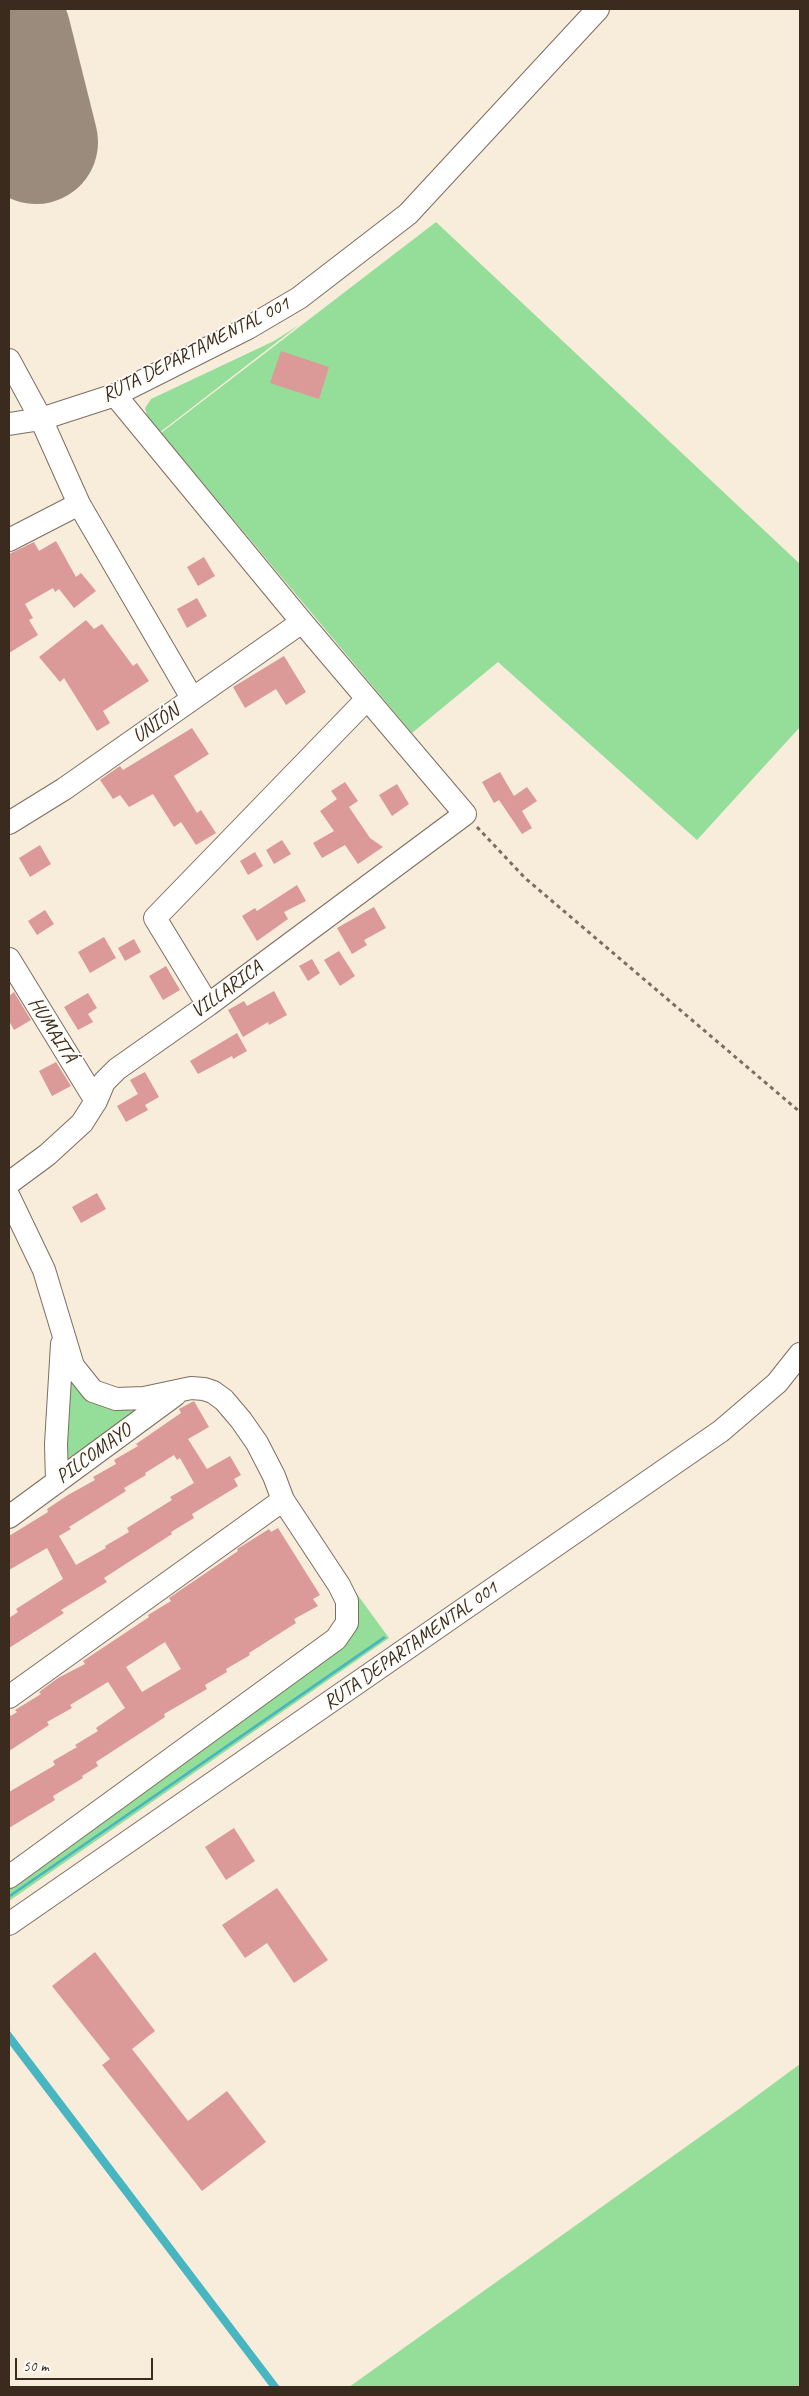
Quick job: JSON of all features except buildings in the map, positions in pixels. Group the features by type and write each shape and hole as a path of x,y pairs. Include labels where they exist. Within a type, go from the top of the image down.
{"street":[{"name":"RUTA DEPARTAMENTAL 001","path":"9,424 41,419 115,395 248,328 298,298 408,214 598,9"},
{"path":"9,360 41,419 79,504 192,698"},
{"path":"115,395 302,622 465,814"},
{"path":"9,540 79,504"},
{"name":"UNIÓN","path":"9,824 64,789 302,622"},
{"path":"208,1005 155,918 368,699"},
{"name":"VILLARICA","path":"9,1183 47,1155 82,1123 96,1101 104,1082 117,1068 208,1005 465,814"},
{"name":"HUMAITÁ","path":"9,959 96,1101"},
{"path":"9,1197 44,1270 73,1366 93,1391 116,1399 144,1398 190,1388 213,1392 231,1408 257,1443 274,1476 283,1500 347,1601 347,1623 336,1639 9,1877"},
{"path":"57,1482 57,1420 64,1333"},
{"name":"RUTA DEPARTAMENTAL 001","path":"9,1924 720,1431 777,1383 800,1354"},
{"name":"PILCOMAYO","path":"9,1517 179,1391"},
{"path":"9,1697 283,1500"}],"path":[{"path":"465,814 525,878 800,1112"}],"green space":[{"path":"436,222 800,564 800,727 697,840 498,662 412,733 161,433"},
{"path":"299,325 159,433 148,419 145,408 151,399 274,341"},
{"path":"67,1369 141,1406 66,1463"},
{"path":"354,1590 389,1638 9,1901 9,1888 355,1630 358,1618"},
{"path":"800,2064 800,2387 349,2387 739,2109"}],"water":[{"path":"384,1636 386,1638 9,1898 9,1895"},
{"path":"9,2030 280,2387 270,2387 9,2044"}],"runway":[{"path":"9,34 36,142"}]}
